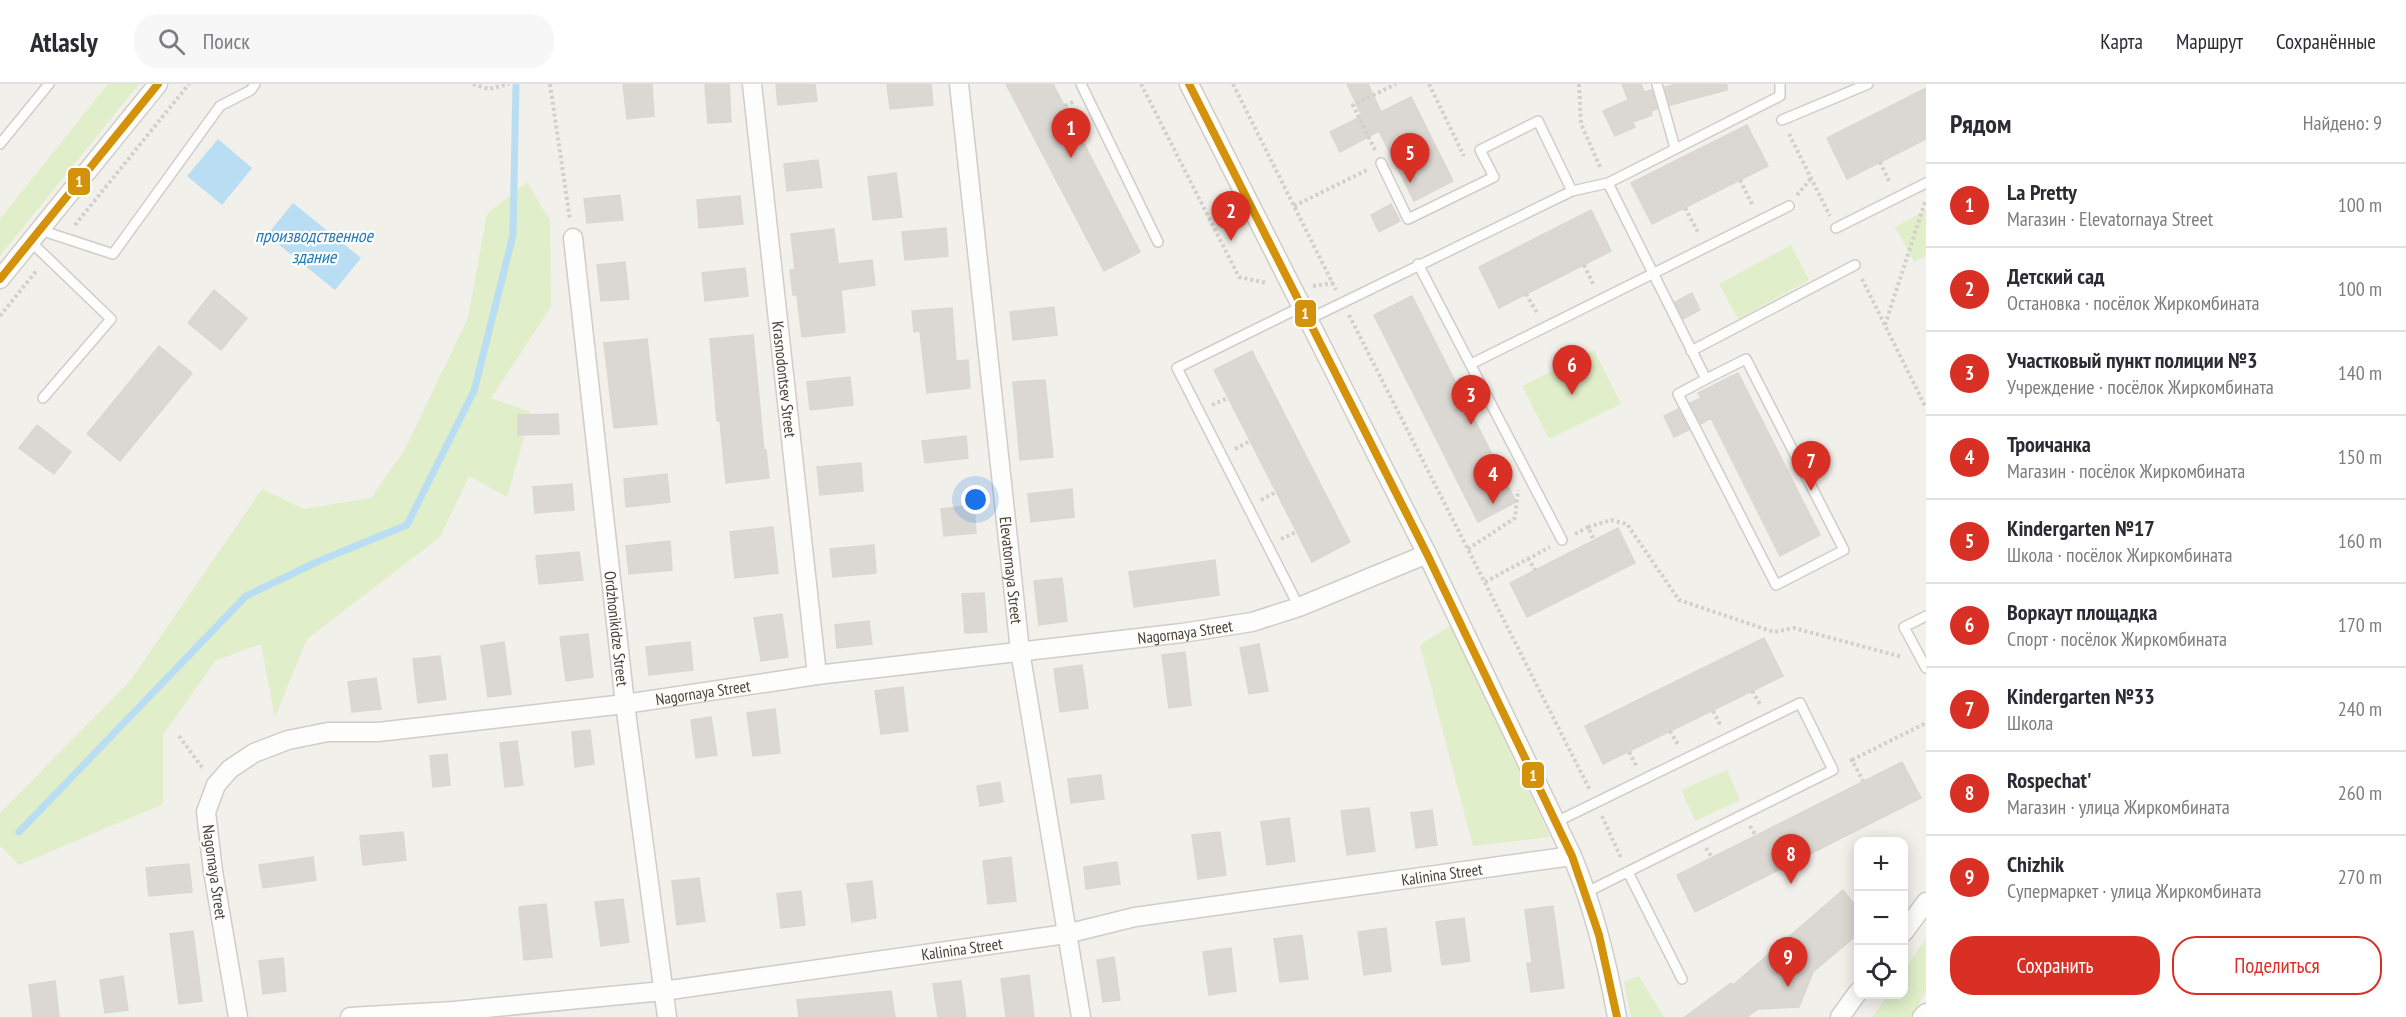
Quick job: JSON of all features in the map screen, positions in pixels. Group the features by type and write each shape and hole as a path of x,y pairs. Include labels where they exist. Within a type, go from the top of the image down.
{"street":[{"path":"0,279 158,84"},
{"name":"Krasnodontsev Street","path":"752,84 817,675"},
{"name":"Elevatornaya Street","path":"959,84 1020,651 1081,1017"},
{"path":"1189,84 1427,554 1572,856 1587,892 1607,962 1617,1017"},
{"name":"Ordzhonikidze Street","path":"573,238 626,704 667,1017"},
{"name":"Nagornaya Street","path":"238,1017 213,871 206,812 216,785 230,769 254,753 288,740 328,732 378,732 626,704 817,675 1182,633 1252,622 1299,606 1427,554"},
{"name":"Kalinina Street","path":"350,1017 454,1011 663,991 1066,934 1135,917 1572,856"},
{"path":"1908,927 1926,902"},
{"path":"1840,1017 1854,998"},
{"path":"1922,1017 1926,1013"}],"lane":[{"path":"0,144 49,84"},
{"path":"35,236 64,238 113,254 220,106 251,90 255,84"},
{"path":"1081,84 1158,242"},
{"path":"1657,84 1676,148"},
{"path":"1299,606 1177,368 1306,313 1343,302 1572,191 1608,183 1780,96 1780,84"},
{"path":"1782,120 1868,84"},
{"path":"1381,163 1408,219 1494,177 1480,150 1538,121 1572,191"},
{"path":"1608,183 1706,379"},
{"path":"1836,228 1926,183"},
{"path":"1472,364 1789,206"},
{"path":"35,236 47,257 111,319 44,398"},
{"path":"1418,264 1562,540"},
{"path":"1691,351 1855,265"},
{"path":"1746,359 1844,550 1776,585 1678,394 1706,379 1746,359"},
{"path":"1924,665 1904,627 1926,616"},
{"path":"1556,822 1800,704 1833,770 1587,892"},
{"path":"1628,872 1682,979"}],"path":[{"path":"64,238 189,84"},
{"path":"473,84 489,89 509,84"},
{"path":"550,84 573,238"},
{"path":"1141,84 1239,276 1294,290 1333,283"},
{"path":"1233,84 1596,802 1628,872"},
{"path":"1294,206 1381,163 1353,105 1396,84"},
{"path":"1429,84 1478,184"},
{"path":"1580,84 1581,124 1608,183"},
{"path":"1880,162 1897,198"},
{"path":"1789,206 1812,177"},
{"path":"1740,180 1760,220"},
{"path":"1885,325 1926,198"},
{"path":"1685,207 1706,248"},
{"path":"0,316 47,257"},
{"path":"1584,265 1601,300"},
{"path":"1526,294 1545,328"},
{"path":"1468,549 1515,518 1520,459"},
{"path":"1485,582 1588,527 1611,520 1627,524 1679,600 1774,632 1794,628 1924,665"},
{"path":"1588,527 1594,540"},
{"path":"1528,558 1535,570"},
{"path":"1852,760 1926,723"},
{"path":"179,736 216,785"}],"green space":[{"path":"108,84 139,84 0,256 0,219"},
{"path":"527,182 550,220 551,307 491,398 531,412 507,497 469,476 440,537 307,639 275,717 261,644 215,661 163,735 163,804 19,865 0,846 0,813 130,681 262,489 304,509 371,498 405,449 468,318 487,214"},
{"path":"1926,210 1926,256 1914,262 1895,227"},
{"path":"1791,245 1809,280 1738,319 1719,284"},
{"path":"1594,350 1621,404 1549,439 1522,386"},
{"path":"1451,625 1550,837 1473,846 1420,645"},
{"path":"1727,770 1740,800 1695,821 1681,790"},
{"path":"1926,938 1926,992 1911,1017 1872,1017 1885,999 1908,999 1908,965"},
{"path":"1639,976 1664,1017 1631,1017 1624,982"}],"water":[{"path":"218,139 252,168 222,205 187,176"},
{"name":"производственное здание","path":"293,203 361,258 335,290 267,235"}],"building":[{"path":"623,84 652,84 654,116 627,119"},
{"path":"729,84 731,122 708,123 705,85"},
{"path":"776,84 815,84 817,101 778,105"},
{"path":"887,84 931,84 933,105 890,109"},
{"path":"1006,84 1053,84 1140,252 1104,271"},
{"path":"1347,84 1368,84 1381,112 1411,97 1453,181 1414,201 1379,131 1340,152 1330,132 1362,116"},
{"path":"1622,84 1641,84 1644,92 1652,90 1657,109 1651,111 1652,115 1633,122 1635,127 1615,136 1603,111 1628,100"},
{"path":"1676,84 1727,84 1727,90 1670,105 1665,87"},
{"path":"1926,88 1926,139 1847,179 1827,138"},
{"path":"1747,125 1768,166 1652,224 1631,183"},
{"path":"818,160 822,187 787,191 784,164"},
{"path":"896,173 902,217 873,220 868,177"},
{"path":"620,195 623,220 587,223 584,199"},
{"path":"740,196 743,224 699,228 697,200"},
{"path":"1391,204 1400,221 1379,232 1371,215"},
{"path":"1591,210 1611,251 1499,308 1479,267"},
{"path":"946,228 948,256 905,260 902,232"},
{"path":"834,229 838,264 872,260 875,285 841,290 845,332 802,337 797,295 793,295 790,270 795,269 791,234"},
{"path":"625,262 629,299 601,301 597,265"},
{"path":"745,268 748,296 705,301 702,273"},
{"path":"214,290 247,318 221,350 188,323"},
{"path":"1692,293 1700,310 1683,319 1675,302"},
{"path":"1412,296 1516,502 1478,522 1374,315"},
{"path":"1054,307 1057,335 1013,340 1010,312"},
{"path":"952,308 956,361 968,360 970,388 927,393 920,331 914,332 912,311"},
{"path":"753,335 764,451 766,450 769,478 726,483 720,421 717,421 710,339"},
{"path":"647,339 657,424 614,428 604,343"},
{"path":"159,346 192,373 120,461 87,434"},
{"path":"1252,351 1350,542 1312,562 1214,370"},
{"path":"1738,373 1820,535 1780,556 1711,418 1701,424 1690,403 1701,398 1698,393"},
{"path":"850,377 853,405 810,410 807,382"},
{"path":"1045,380 1053,457 1020,460 1013,382"},
{"path":"1678,409 1689,430 1674,437 1664,416"},
{"path":"558,414 559,434 518,435 518,415"},
{"path":"37,425 71,452 54,474 19,448"},
{"path":"966,436 968,458 925,463 922,441"},
{"path":"861,463 863,491 820,495 817,467"},
{"path":"667,474 670,502 626,507 624,479"},
{"path":"572,484 574,510 535,513 533,487"},
{"path":"1072,489 1074,517 1031,522 1028,494"},
{"path":"974,505 976,533 944,536 941,509"},
{"path":"773,527 778,573 735,578 730,532"},
{"path":"1618,528 1635,563 1527,617 1510,583"},
{"path":"670,541 672,570 629,574 626,546"},
{"path":"874,545 876,573 833,577 830,549"},
{"path":"579,552 583,580 539,584 536,556"},
{"path":"1215,560 1219,595 1134,607 1129,572"},
{"path":"1062,578 1067,621 1039,625 1034,581"},
{"path":"984,593 987,632 965,633 962,594"},
{"path":"782,614 788,657 761,661 754,618"},
{"path":"869,621 872,644 837,648 835,625"},
{"path":"588,634 593,677 566,681 560,637"},
{"path":"1764,638 1783,676 1603,764 1585,726"},
{"path":"504,642 511,694 488,697 481,646"},
{"path":"690,642 693,670 649,675 646,647"},
{"path":"1259,644 1268,691 1249,694 1240,648"},
{"path":"1185,652 1191,705 1169,708 1162,655"},
{"path":"440,656 446,699 418,703 413,659"},
{"path":"1082,665 1088,708 1060,712 1054,669"},
{"path":"376,678 381,709 352,712 348,682"},
{"path":"903,687 908,731 881,734 875,691"},
{"path":"775,709 780,753 753,756 747,713"},
{"path":"711,717 717,755 696,758 691,720"},
{"path":"590,730 594,764 575,767 572,732"},
{"path":"517,741 523,785 505,787 500,743"},
{"path":"447,754 450,785 433,787 430,756"},
{"path":"1902,762 1921,798 1695,912 1677,875"},
{"path":"1101,775 1104,799 1071,803 1068,779"},
{"path":"1000,782 1003,802 980,806 977,786"},
{"path":"1369,808 1375,851 1347,855 1341,811"},
{"path":"1432,810 1437,845 1416,848 1411,813"},
{"path":"1289,818 1295,861 1267,865 1261,822"},
{"path":"403,832 406,860 363,865 360,836"},
{"path":"1220,832 1226,875 1198,879 1192,835"},
{"path":"313,857 316,880 263,888 259,865"},
{"path":"1011,857 1016,901 988,904 983,861"},
{"path":"1117,862 1120,884 1086,889 1084,867"},
{"path":"189,864 192,892 149,896 146,868"},
{"path":"699,878 705,921 677,925 672,881"},
{"path":"872,881 876,918 852,922 847,884"},
{"path":"1843,890 1854,904 1854,937 1813,972 1799,1007 1758,1009 1747,1017 1685,1017 1731,983 1733,985"},
{"path":"801,891 805,925 781,928 777,894"},
{"path":"623,899 629,942 601,946 595,902"},
{"path":"546,904 552,957 524,960 519,907"},
{"path":"1553,906 1564,988 1531,992 1527,963 1532,963 1525,910"},
{"path":"1464,918 1470,961 1442,965 1436,922"},
{"path":"1386,928 1391,971 1364,975 1358,932"},
{"path":"193,931 202,1001 179,1004 170,934"},
{"path":"1302,935 1308,979 1280,982 1274,939"},
{"path":"1231,948 1236,991 1209,995 1203,952"},
{"path":"1114,957 1120,1000 1103,1002 1097,960"},
{"path":"283,958 286,991 263,994 259,961"},
{"path":"1029,975 1034,1017 1006,1017 1001,979"},
{"path":"123,976 128,1010 105,1013 100,980"},
{"path":"55,981 59,1017 33,1017 29,985"},
{"path":"961,981 966,1017 938,1017 933,984"},
{"path":"891,991 895,1017 799,1017 797,1000"}],"waterway":[{"path":"19,832 246,596 319,561 407,525 474,391 513,235 516,84"}],"transit line":[{"name":"1","path":"0,279 158,84"},
{"name":"1","path":"1189,84 1427,554 1572,856 1599,935 1617,1017"}],"place":[{"name":"La Pretty","path":"1071,158"},
{"name":"Kindergarten №17","path":"1410,183"},
{"name":"Детский сад","path":"1231,241"},
{"name":"Воркаут площадка","path":"1572,395"},
{"name":"Участковый пункт полиции №3","path":"1471,425"},
{"name":"Kindergarten №33","path":"1811,491"},
{"name":"Троичанка","path":"1493,504"},
{"name":"Rospechat'","path":"1791,884"},
{"name":"Chizhik","path":"1788,987"}]}
